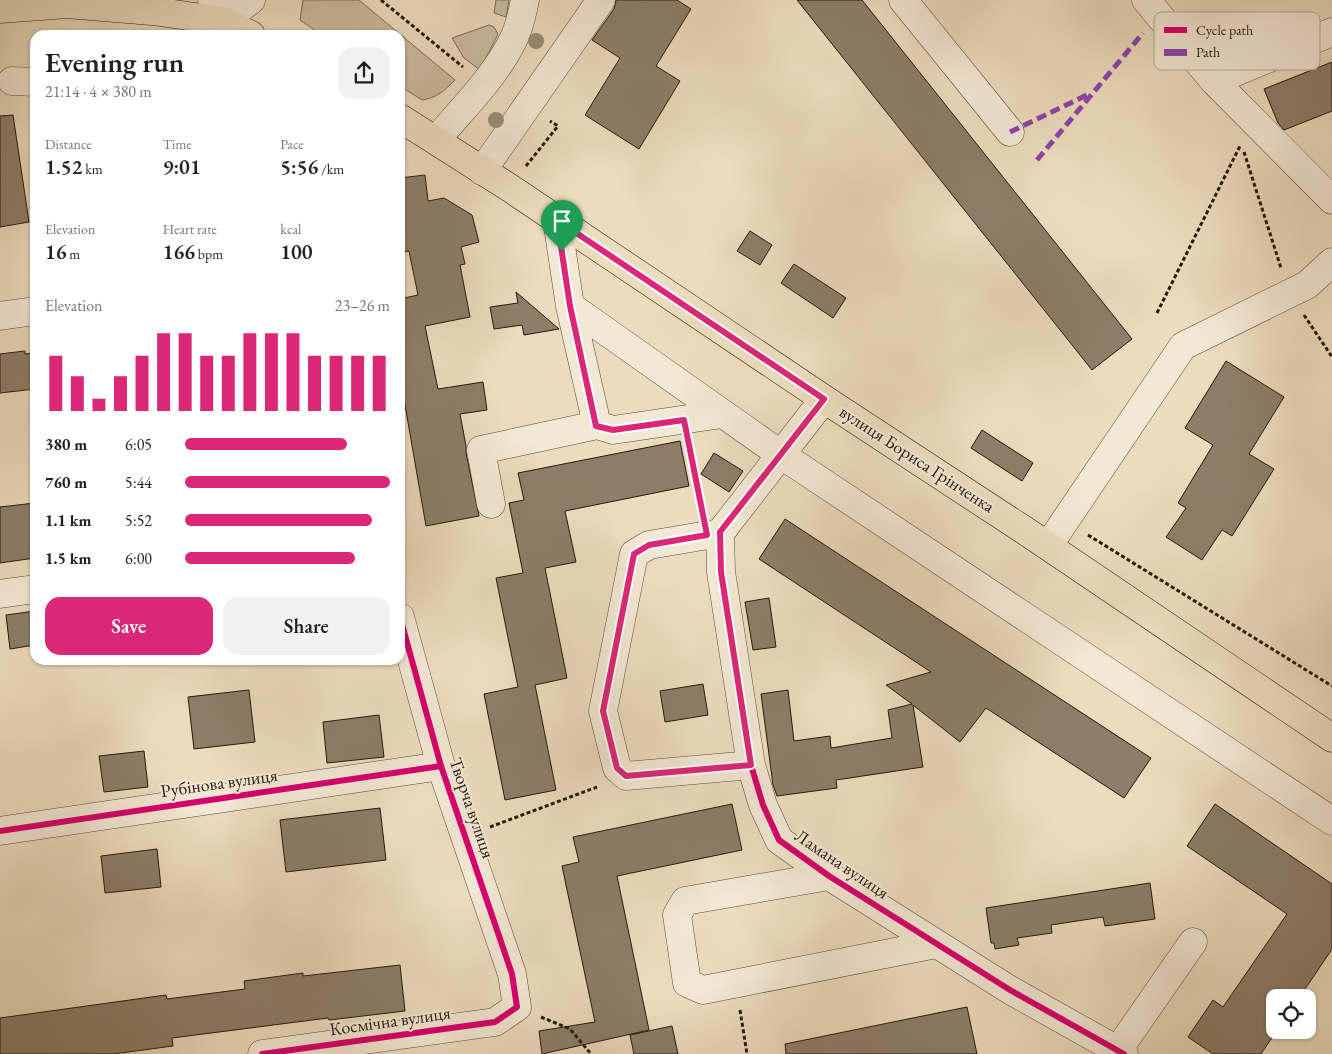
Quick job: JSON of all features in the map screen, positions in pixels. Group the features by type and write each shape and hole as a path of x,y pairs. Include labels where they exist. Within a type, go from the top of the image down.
{"main road":[{"path":"0,9 67,4 152,11 221,19 242,30"},
{"name":"вулиця Бориса Грінченка","path":"405,121 1048,546 1332,738"}],"street":[{"path":"221,19 251,0"},
{"path":"436,140 503,58 515,37 524,0"},
{"path":"482,171 601,0"},
{"path":"903,0 1010,132"},
{"path":"1146,0 1156,12"},
{"path":"1320,37 1332,32"},
{"path":"1205,70 1332,200"},
{"path":"1214,81 1240,70"},
{"path":"557,220 570,306 596,426"},
{"path":"1048,546 1183,346 1307,285 1332,262"},
{"path":"570,306 780,454 1332,821"},
{"path":"0,316 30,312"},
{"path":"751,765 626,776 617,768 603,711 634,554 649,545 713,534 824,399"},
{"path":"491,504 481,450 596,426 613,430 722,414"},
{"name":"Ламана вулиця","path":"713,534 721,572 751,765 763,805 779,840 829,876 1010,990 1121,1052"},
{"path":"0,594 30,590"},
{"name":"Творча вулиця","path":"405,636 441,766 512,974 517,1008"},
{"name":"Рубінова вулиця","path":"0,831 441,766"},
{"path":"829,876 685,901 677,915 687,983 703,990 735,985 936,944"},
{"path":"1121,1052 1193,942"},
{"name":"Космічна вулиця","path":"262,1054 495,1022 517,1008"}],"path":[{"path":"381,0 467,70"},
{"path":"524,168 558,126"},
{"path":"1157,313 1241,145 1290,293 1332,357"},
{"path":"684,420 713,534"},
{"path":"1065,521 1332,686"},
{"path":"465,836 626,776"},
{"path":"735,985 747,1054"},
{"path":"517,1008 570,1029 591,1054"}],"shaded area":[{"path":"303,0 359,0 395,30 315,30 300,20"},
{"path":"496,0 509,0 506,17 494,13"},
{"path":"489,25 494,27 498,34 480,70 464,58 452,38"},
{"path":"405,38 455,80 436,95 422,100 405,89"}],"building":[{"path":"616,0 677,0 691,9 656,66 680,81 639,149 585,115 620,58 592,40 614,9"},
{"path":"797,0 862,0 1132,339 1092,370"},
{"path":"1332,62 1332,111 1284,130 1278,123 1264,89 1312,70 1320,70 1320,67"},
{"path":"13,115 29,222 0,227 0,116"},
{"path":"425,175 428,201 444,198 472,215 479,242 461,247 465,264 460,265 470,317 425,326 438,389 483,382 487,410 460,414 479,516 426,526 405,405 405,298 418,295 409,251 405,252 405,177"},
{"path":"750,231 772,245 760,265 737,251"},
{"path":"794,264 846,298 833,318 781,283"},
{"path":"516,292 559,329 524,335 522,325 494,329 490,307 518,303"},
{"path":"25,351 25,354 30,354 30,390 0,393 0,354"},
{"path":"1226,361 1284,397 1249,454 1274,469 1232,536 1222,530 1202,560 1166,537 1186,508 1178,503 1213,445 1185,428"},
{"path":"982,430 1033,463 1022,481 971,448"},
{"path":"680,441 689,486 565,511 576,562 545,568 567,678 535,685 556,790 505,800 484,694 518,687 496,578 523,573 509,503 524,500 518,473"},
{"path":"714,453 743,471 729,492 701,474"},
{"path":"30,504 30,559 0,563 0,507"},
{"path":"785,519 1151,758 1124,798 986,708 960,742 913,705 923,767 836,780 837,788 777,796 773,785 761,694 788,690 794,741 830,736 831,748 892,738 888,710 912,704 886,685 931,672 759,559"},
{"path":"769,598 776,647 753,650 745,602"},
{"path":"30,612 30,646 10,649 6,615"},
{"path":"703,684 708,715 665,722 660,691"},
{"path":"249,690 255,742 194,749 188,697"},
{"path":"379,715 384,757 327,763 323,722"},
{"path":"144,751 148,787 104,792 99,756"},
{"path":"732,804 742,850 617,876 649,1030 542,1054 539,1031 595,1022 562,866 579,862 573,837"},
{"path":"1215,804 1332,884 1332,949 1305,989 1266,989 1266,1039 1271,1039 1261,1054 1213,1054 1188,1037 1213,1000 1223,1007 1287,914 1187,846"},
{"path":"380,808 386,860 286,872 280,820"},
{"path":"157,849 161,887 105,893 101,856"},
{"path":"1150,883 1155,919 1105,926 1103,917 1051,925 1052,933 1017,938 1019,945 995,949 994,943 991,943 986,908"},
{"path":"400,965 405,1011 329,1020 328,1018 172,1038 173,1046 113,1054 0,1054 0,1018 166,995 167,999 245,989 244,981 303,973 303,976"},
{"path":"967,1007 977,1054 786,1054 785,1044"},
{"path":"672,1026 678,1054 634,1054 630,1035"}],"marked path":[{"path":"1037,160 1143,33"},
{"path":"1010,132 1091,93"}],"cycle path":[{"path":"824,399 720,533 721,572 751,765 763,805 779,840 829,876 1010,990 1124,1054"},
{"path":"262,1054 495,1022 517,1007 512,974 441,766 405,635"},
{"path":"0,831 441,766"}],"route":[{"path":"557,220 824,399 720,532 721,572 751,765 626,776 617,768 603,711 634,554 649,545 707,535 684,420 613,430 596,426 570,306 562,251 557,220"}]}
